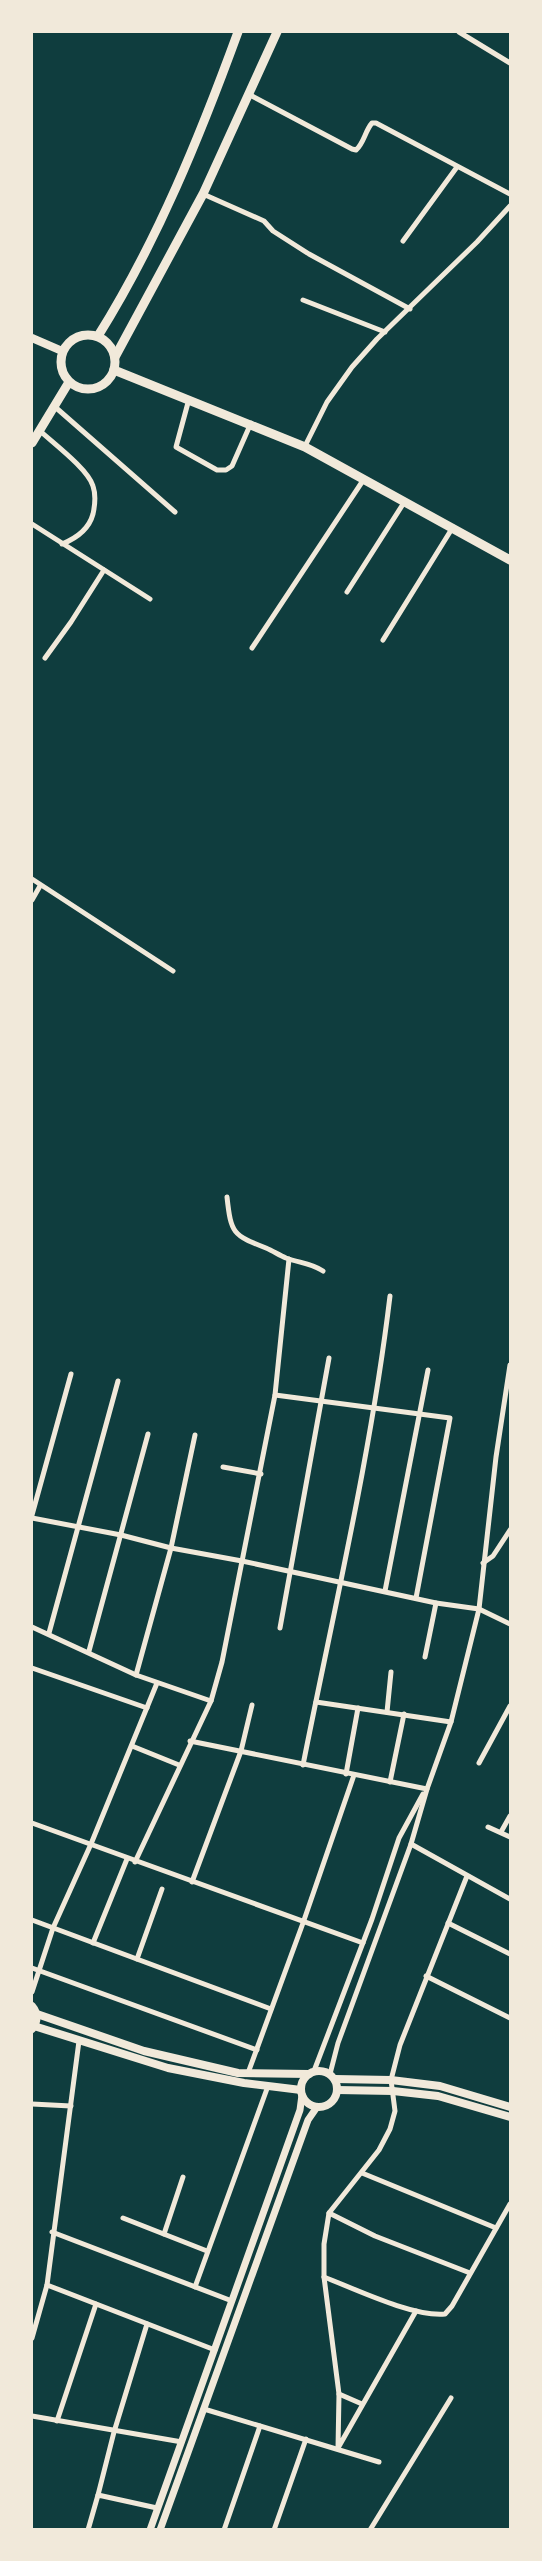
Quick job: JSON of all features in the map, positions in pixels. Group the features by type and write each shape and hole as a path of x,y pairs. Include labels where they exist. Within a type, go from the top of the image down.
{"main road":[{"path":"98,336 125,293 147,248 196,139 237,32"},
{"path":"115,357 109,344 98,336 77,336 68,342 62,351 61,368 69,382 86,389 95,388 110,378 115,357 204,194 277,32"},
{"path":"32,338 62,351"},
{"path":"114,370 305,447 510,560"},
{"path":"32,443 69,382"},
{"path":"302,2092 168,2068 33,2028 34,2010 144,2051 238,2073 320,2070 333,2077 440,2086 510,2107"},
{"path":"312,2072 302,2084 302,2092 307,2102 317,2107 328,2105 336,2096 333,2077"},
{"path":"337,2090 438,2095 510,2117"}],"street":[{"path":"459,32 510,63"},
{"path":"250,95 356,150 369,127 376,123 510,194"},
{"path":"403,241 457,167"},
{"path":"204,194 264,221 309,254 410,309"},
{"path":"305,447 327,402 352,367 510,206"},
{"path":"303,300 385,332"},
{"path":"189,399 176,447 217,470 226,470 232,466 251,423"},
{"path":"54,406 175,512"},
{"path":"39,430 88,476 93,485 95,503 92,519 82,533 62,544"},
{"path":"253,648 364,479"},
{"path":"346,593 405,501"},
{"path":"32,524 150,599"},
{"path":"383,640 453,527"},
{"path":"45,658 104,570"},
{"path":"32,879 173,971"},
{"path":"32,900 40,886"},
{"path":"227,1196 228,1213 234,1231 242,1240 289,1259 312,1264 323,1271"},
{"path":"135,1862 211,1701 222,1662 275,1395 289,1259"},
{"path":"303,1765 342,1582 374,1406 390,1296"},
{"path":"280,1628 330,1358"},
{"path":"333,2077 338,2043 411,1844 450,1722 479,1609 510,1365"},
{"path":"385,1591 428,1370"},
{"path":"71,1374 32,1516 171,1548 242,1560 436,1603 479,1609 510,1624"},
{"path":"49,1633 118,1381"},
{"path":"275,1395 448,1417 450,1421 416,1598"},
{"path":"89,1651 148,1434"},
{"path":"136,1675 171,1548 195,1435"},
{"path":"223,1467 261,1474"},
{"path":"483,1563 494,1556 510,1530"},
{"path":"425,1657 436,1603"},
{"path":"32,1627 136,1675 211,1701"},
{"path":"32,1668 147,1708"},
{"path":"387,1712 391,1672"},
{"path":"32,1992 35,1969 91,1844 157,1683"},
{"path":"316,1702 450,1722"},
{"path":"192,1882 241,1751 252,1705"},
{"path":"479,1763 510,1706"},
{"path":"346,1774 358,1708"},
{"path":"390,1782 404,1714"},
{"path":"190,1741 427,1789"},
{"path":"132,1746 179,1765"},
{"path":"248,2073 354,1775"},
{"path":"312,2072 372,1919 399,1838 427,1789"},
{"path":"501,1832 510,1816"},
{"path":"32,1823 363,1943"},
{"path":"488,1827 510,1837"},
{"path":"411,1844 510,1899"},
{"path":"93,1943 127,1859"},
{"path":"338,2448 339,2394 324,2277 324,2245 329,2213 362,2173 390,2129 394,2111 391,2080 400,2045 467,1877"},
{"path":"137,1959 162,1889"},
{"path":"372,1919 382,1923"},
{"path":"32,1920 271,2009"},
{"path":"448,1923 510,1954"},
{"path":"35,1969 257,2050"},
{"path":"426,1976 510,2018"},
{"path":"32,2339 47,2285 79,2041"},
{"path":"195,2287 268,2086"},
{"path":"150,2529 300,2110 302,2092"},
{"path":"32,2104 71,2106"},
{"path":"160,2529 308,2120 317,2107"},
{"path":"362,2173 496,2228"},
{"path":"164,2234 183,2177"},
{"path":"324,2277 416,2311 445,2314 510,2204"},
{"path":"329,2213 375,2236 470,2273"},
{"path":"123,2218 207,2251"},
{"path":"52,2232 233,2302"},
{"path":"254,2241 262,2244"},
{"path":"47,2285 215,2350"},
{"path":"57,2421 96,2304"},
{"path":"338,2448 416,2311"},
{"path":"88,2529 147,2324"},
{"path":"208,2368 218,2371"},
{"path":"339,2394 362,2404"},
{"path":"370,2529 451,2398"},
{"path":"204,2409 379,2462"},
{"path":"32,2416 182,2442"},
{"path":"224,2529 260,2426"},
{"path":"274,2529 306,2439"},
{"path":"98,2496 158,2508"}]}
